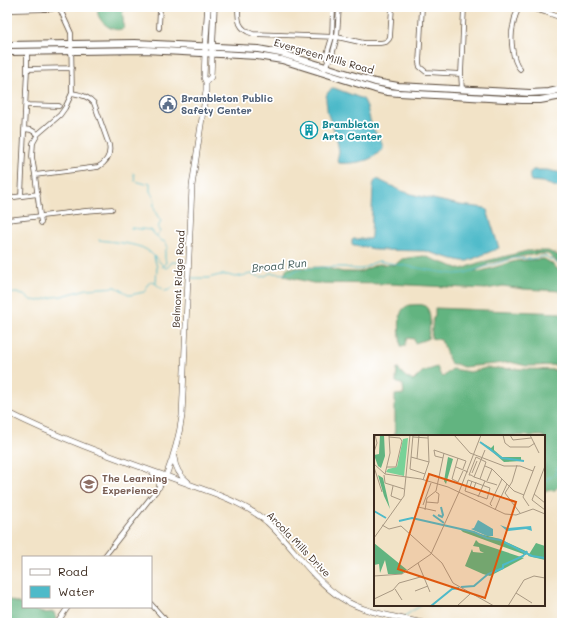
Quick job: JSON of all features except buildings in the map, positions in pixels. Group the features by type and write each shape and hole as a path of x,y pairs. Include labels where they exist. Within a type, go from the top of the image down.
{"main road":[{"name":"Belmont Ridge Road","path":"208,7 209,50"},
{"name":"Belmont Ridge Road","path":"209,50 214,7"},
{"name":"Evergreen Mills Road","path":"7,52 27,52 135,43 209,50 326,67 375,82 392,85 530,93 549,92 562,89"},
{"name":"Evergreen Mills Road","path":"7,45 71,48"},
{"name":"Evergreen Mills Road","path":"326,67 375,89 400,93 522,100 540,100 562,96"}],"street":[{"path":"13,10 33,8 52,9 59,7 70,29 71,35 72,94 68,104 62,112 38,134 33,143 32,153 41,223"},
{"path":"159,28 160,7"},
{"path":"238,7 239,23 246,32 253,34 337,37 364,43 380,43 386,42 389,39 392,7"},
{"path":"326,67 326,57 332,37 333,7"},
{"path":"326,67 331,59 337,37 339,7"},
{"path":"422,7 420,67 426,72 461,74"},
{"path":"462,90 461,74 464,7"},
{"path":"519,7 513,26 512,36 516,65 520,69"},
{"path":"527,7 562,18"},
{"name":"Belmont Ridge Road","path":"166,476 174,455 179,435 182,409 192,182 205,98 206,82 211,77 209,50"},
{"path":"22,196 27,52"},
{"path":"27,69 72,68"},
{"path":"36,175 98,167 108,159 109,145 94,103 86,96 72,94"},
{"path":"26,105 59,106"},
{"path":"24,129 31,130 38,134"},
{"path":"7,198 38,194"},
{"path":"7,220 112,209"},
{"name":"Arcola Mills Drive","path":"7,412 96,451 190,484 230,499 246,507 277,532 318,578 342,598 368,610 422,623"},
{"path":"174,455 180,473 190,484"},
{"path":"150,470 159,479 159,487"},
{"path":"106,556 166,476"},
{"path":"152,605 168,623"},
{"path":"57,623 67,608"},
{"path":"158,623 164,618"}],"green space":[{"path":"98,7 122,7 124,28 117,30 107,26 98,16"},
{"path":"527,251 548,251 562,257 562,266 548,254 536,254 490,263 474,272 516,261 544,259 562,273 562,291 523,289 503,286 486,289 390,284 313,283 284,276 287,268 322,267 343,272 360,272 378,264 395,265 402,259 424,256 460,269"},
{"path":"410,305 423,305 429,311 430,325 428,339 415,343 414,339 408,338 405,346 401,346 400,316 403,309"},
{"path":"435,308 562,313 562,483 555,490 545,491 545,435 394,435 395,395 404,394 403,385 396,382 397,368 406,377 413,381 422,372 437,367 443,377 452,369 470,372 486,368 558,370 560,365 527,366 510,362 463,367 456,364 451,364 441,340 431,338 433,318 435,317"},
{"path":"7,599 22,605 22,608 30,608 43,613 54,612 56,619 53,623 7,623"}],"water":[{"path":"334,88 363,99 365,102 372,127 383,146 383,148 376,155 370,159 348,163 339,163 337,161 339,151 336,135 327,112 326,99 326,96 330,90"},
{"path":"533,170 547,170 562,173 562,189 542,182 531,181 530,175"},
{"path":"377,179 402,191 415,195 460,205 485,208 487,210 499,248 468,261 462,261 425,251 376,250 352,245 352,240 354,239 370,239 373,186 375,180"}],"waterway":[{"path":"131,228 151,230 156,236 160,232 158,228 161,220 155,211 155,200 150,191 150,183 149,182 146,184 135,181 133,173"},
{"path":"157,236 160,240 165,242 168,247 165,251 166,262 162,267"},
{"path":"99,240 130,244 147,250 165,268 172,262 181,263 182,280"},
{"name":"Broad Run","path":"190,278 208,278 220,275 235,277 252,274 261,277 270,273 286,274 292,273 298,269 324,267 362,269 379,261 455,274 465,273 515,258 530,259 545,256 557,263 562,268"},
{"path":"154,257 157,267 156,283"},
{"name":"Broad Run","path":"7,294 17,293 26,296 31,300 39,301 87,289 116,287 130,295 144,292 148,284 152,281 165,291 173,287 179,280 185,279"},
{"path":"545,482 548,478 554,476 558,467 562,465"},
{"path":"405,616 420,606"},
{"path":"431,606 444,606"},
{"path":"394,623 399,621"}],"place":[{"name":"Brambleton Public Safety Center","path":"168,104"},
{"name":"Brambleton Arts Center","path":"309,130"},
{"name":"The Learning Experience","path":"89,484"}]}
